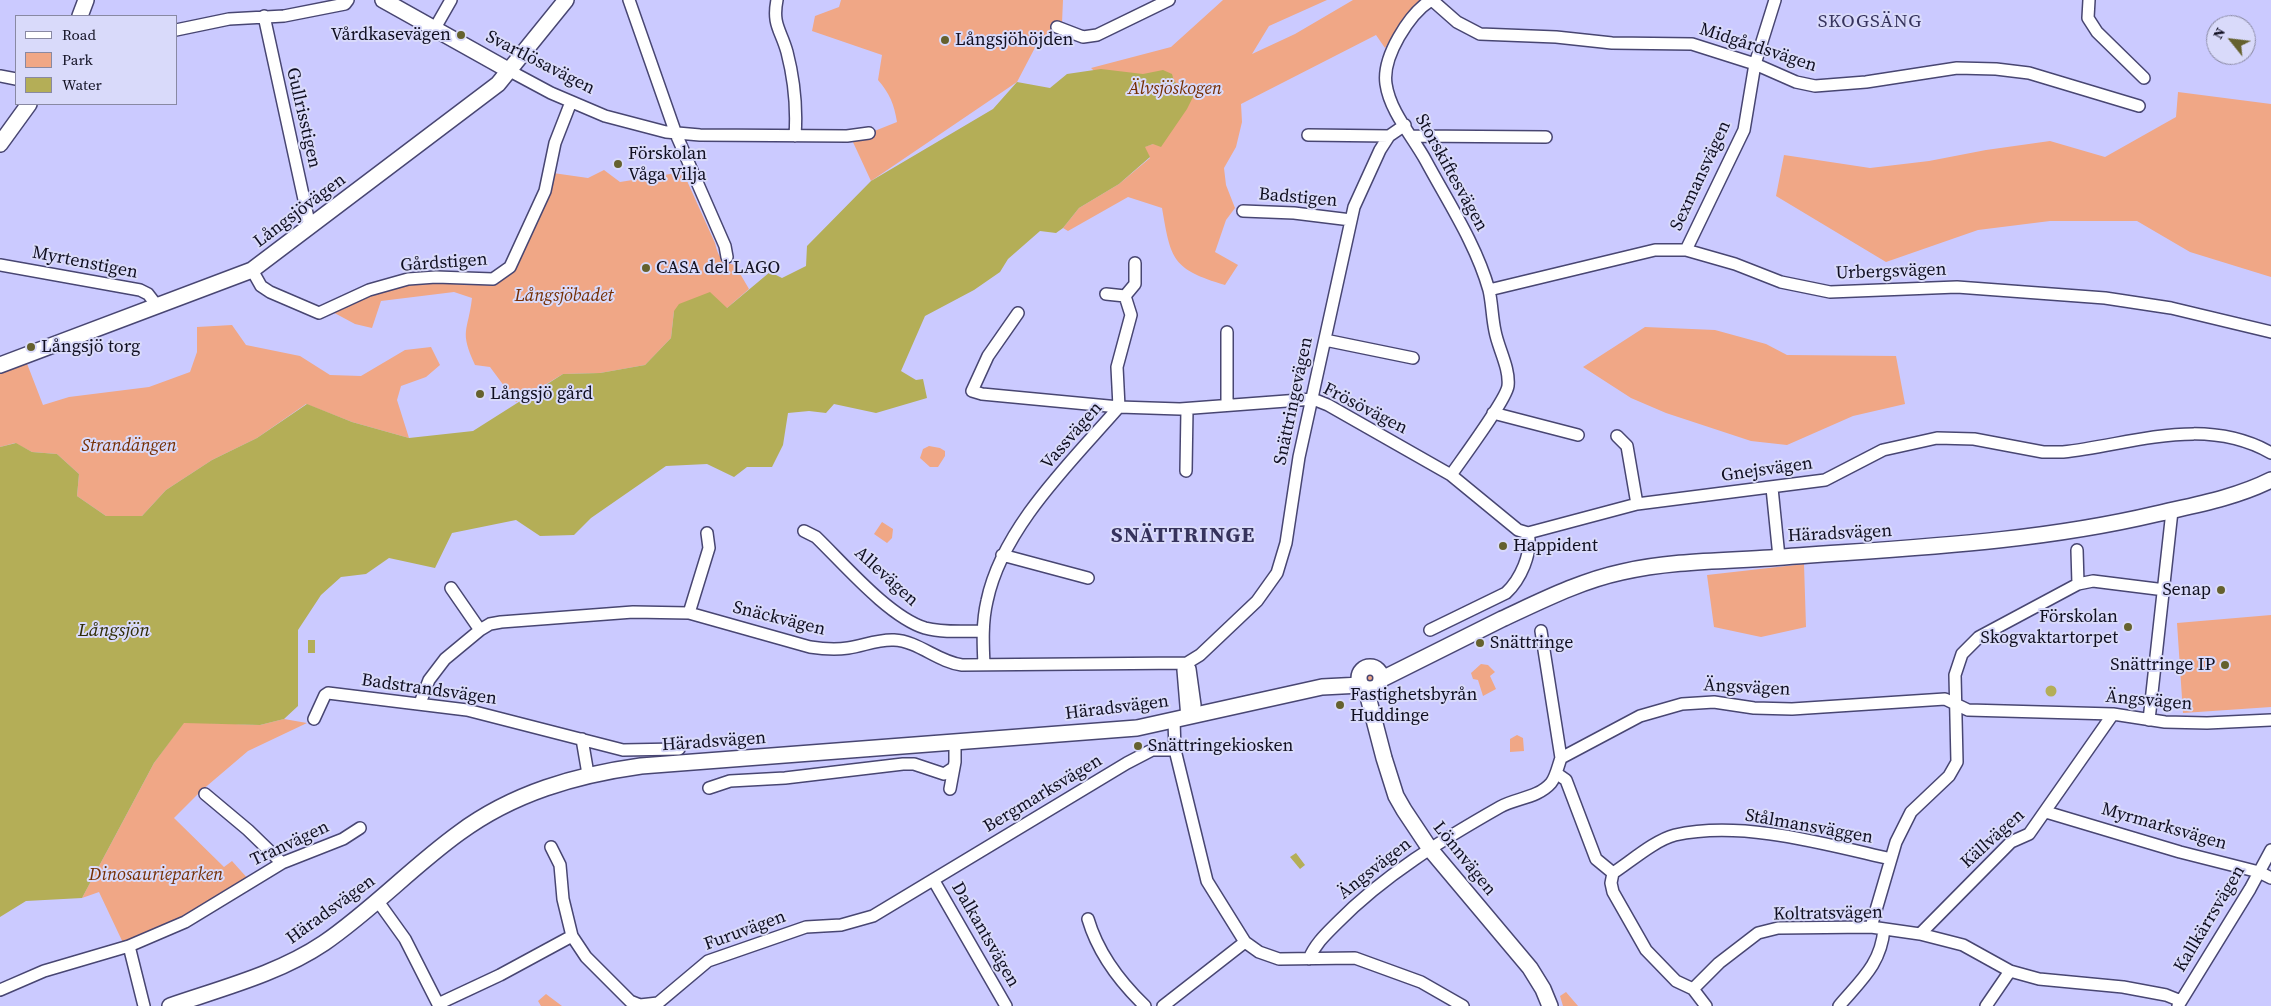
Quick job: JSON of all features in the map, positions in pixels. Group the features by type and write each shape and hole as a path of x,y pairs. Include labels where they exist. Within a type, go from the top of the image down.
{"street":[{"path":"80,15 86,0"},
{"path":"178,30 229,19 284,16 344,4 348,0"},
{"name":"Svartlösavägen","path":"383,0 510,71 571,102 614,118 676,134 846,136 870,133"},
{"path":"436,28 451,0"},
{"name":"Långsjövägen","path":"0,365 252,270 498,84 566,0"},
{"path":"629,0 676,134 725,246 727,257"},
{"path":"777,0 775,11 777,30 786,50 797,111 795,136"},
{"path":"1057,27 1083,37 1096,35 1169,0"},
{"name":"Sexmansvägen","path":"1686,250 1744,130 1755,64 1775,0"},
{"path":"2088,0 2088,18 2096,32 2144,78"},
{"name":"Midgårdsvägen","path":"1427,1 1457,22 1489,36 1556,37 1612,43 1680,43 1720,52 1755,64 1796,82 1815,86 1866,82 1957,68 2013,71 2029,73 2139,106"},
{"name":"Storskiftesvägen","path":"1427,1 1401,32 1390,56 1386,82 1390,98 1458,219 1489,290 1495,332 1508,374 1506,392 1492,413"},
{"name":"Gullrisstigen","path":"264,16 310,227"},
{"path":"0,76 15,79"},
{"name":"Gårdstigen","path":"252,270 261,286 270,292 319,313 369,290 408,279 436,277 493,279 510,267 545,191 555,143 571,102"},
{"path":"0,144 28,105"},
{"name":"Snättringevägen","path":"1187,663 1200,655 1257,601 1278,573 1286,543 1299,457 1326,340 1350,220 1364,180 1390,136 1405,125"},
{"path":"1308,135 1390,136"},
{"path":"1412,136 1546,137"},
{"name":"Badstigen","path":"1243,211 1294,213 1350,220"},
{"name":"Urbergsvägen","path":"1489,290 1655,250 1686,250 1715,257 1781,282 1830,292 1958,287 2072,295 2171,308 2271,332"},
{"path":"1106,294 1125,296 1135,284 1135,263"},
{"name":"Myrtenstigen","path":"0,265 140,290 148,294 158,307"},
{"name":"Vassvägen","path":"984,665 983,631 986,601 1002,555 1030,511 1119,407 1118,361 1131,315 1125,296"},
{"name":"Frösövägen","path":"1018,313 988,356 972,391 982,394 1119,407 1187,409 1313,399 1328,405 1451,475 1518,530 1528,533"},
{"path":"1227,332 1227,405"},
{"path":"1326,340 1413,358"},
{"path":"1186,471 1187,409"},
{"path":"1451,475 1492,413 1578,435"},
{"name":"Gnejsvägen","path":"1528,533 1637,504 1825,480 1883,450 1946,437 1974,439 2043,452 2062,452 2184,433 2206,432 2242,439 2271,453"},
{"path":"1617,436 1627,446 1637,504"},
{"name":"Häradsvägen","path":"170,1006 295,960 325,942 464,829 511,801 588,774 642,766 1137,728 1322,687 1371,681 1561,591 1623,571 1658,566 1779,557 1919,549 2002,540 2114,524 2240,493 2271,480"},
{"path":"1772,488 1779,557"},
{"path":"2149,720 2172,511"},
{"name":"Allevägen","path":"804,531 816,536 890,608 909,622 937,630 983,631"},
{"path":"689,613 708,548 707,533"},
{"path":"1430,630 1506,593 1518,580 1528,548 1528,533"},
{"path":"2077,550 2078,584"},
{"path":"1002,555 1088,578"},
{"path":"1871,926 1891,859 1911,812 1948,776 1957,762 1955,675 1957,664 1962,654 1979,637 2078,584 2093,581 2164,590"},
{"path":"451,588 480,630"},
{"name":"Snäckvägen","path":"420,703 425,687 435,671 463,643 490,624 633,612 689,613 810,648 839,649 893,640 907,643 949,663 984,665 1187,663"},
{"path":"1485,640 1493,624"},
{"path":"1541,632 1561,758"},
{"path":"1438,650 1463,652"},
{"path":"1187,663 1183,670 1185,718 1175,750 1207,882 1245,942 1259,952 1279,959 1354,958 1421,982 1464,1006"},
{"name":"Lönnvägen","path":"1371,681 1376,721 1396,796 1411,823 1430,849 1530,968 1543,989 1550,1006"},
{"name":"Badstrandsvägen","path":"314,719 325,695 328,693 420,703 482,713 623,750 679,749"},
{"name":"Ängsvägen","path":"1309,959 1316,945 1360,901 1430,849 1501,806 1533,796 1544,789 1552,782 1561,758 1640,716 1682,704 1714,702 1754,708 1792,709 1945,699 1968,710 2113,714 2149,720 2207,723 2271,720"},
{"name":"Källvägen","path":"1920,934 2011,842 2029,834 2113,714"},
{"path":"582,739 588,774"},
{"path":"950,789 955,743"},
{"name":"Bergmarksvägen","path":"934,881 1127,763 1152,750 1175,750"},
{"path":"709,788 726,781 785,778 903,764 914,764 944,774 953,768"},
{"path":"1556,773 1566,780 1596,859 1613,873 1613,892 1646,950 1676,981 1693,988 1706,1006"},
{"path":"205,794 248,830 282,863"},
{"name":"Myrmarksvägen","path":"2046,812 2180,852 2259,872 2271,878"},
{"name":"Tranvägen","path":"0,990 44,971 129,946 185,922 282,863 343,839 360,828"},
{"name":"Stålmansväggen","path":"1613,873 1674,835 1727,831 1758,832 1891,859"},
{"name":"Furuvägen","path":"551,847 560,865 563,899 572,936 586,956 630,1001 640,1005 658,1003 708,961 806,927 864,920 934,881"},
{"name":"Kallkärrsvägen","path":"2180,1004 2271,850"},
{"name":"Dalkantsvägen","path":"934,881 1006,1006"},
{"path":"377,900 405,939 439,1005 572,936"},
{"path":"1088,919 1094,939 1109,962 1145,1006"},
{"name":"Koltratsvägen","path":"1693,988 1719,963 1758,934 1778,928 1871,926 1920,934 1963,945 2010,971 2039,979 2123,987 2166,995 2180,1004"},
{"path":"1839,1006 1878,959 1883,944 1884,929"},
{"path":"1163,1006 1245,942"},
{"path":"129,946 144,1006"},
{"path":"1986,1006 2010,971"}],"green space":[{"path":"841,0 1063,0 1062,23 1039,40 1017,82 871,181 852,140 897,122 891,100 878,80 882,55 812,31 815,16 839,7"},
{"name":"Älvsjöskogen","path":"1223,0 1327,0 1269,26 1252,54 1295,34 1353,0 1420,0 1403,19 1385,48 1376,35 1241,104 1242,122 1236,147 1224,168 1226,185 1235,208 1226,220 1215,252 1238,265 1225,285 1194,274 1177,260 1168,240 1162,208 1128,197 1068,231 1063,228 1079,208 1119,184 1150,158 1144,147 1153,144 1136,110 1091,68 1171,47"},
{"path":"2178,92 2271,104 2271,277 2190,252 2137,221 2050,221 1978,230 1886,262 1776,196 1784,155 1870,168 1929,161 1986,150 2050,141 2105,157 2176,117"},
{"name":"Långsjöbadet","path":"604,170 620,182 683,172 715,243 717,252 723,260 735,265 749,289 727,308 674,311 671,338 645,365 600,373 563,374 516,402 490,367 475,365 466,337 472,298 454,292 381,301 372,328 355,324 327,309 408,279 467,281 514,268 550,193 553,173 588,178"},
{"name":"Strandängen","path":"232,325 246,345 300,356 330,375 361,376 405,350 431,347 440,365 426,377 401,386 397,400 409,438 352,422 306,404 257,438 212,460 166,490 142,516 106,516 77,496 79,474 57,454 32,452 15,443 0,447 0,370 26,361 43,405 69,397 149,387 190,372 197,352 197,327"},
{"path":"1645,327 1715,330 1766,344 1787,355 1896,356 1905,404 1853,416 1787,445 1751,441 1666,413 1631,398 1583,367"},
{"path":"929,446 945,451 945,456 938,467 930,467 920,458 923,449"},
{"path":"882,522 893,529 892,538 887,543 874,534"},
{"path":"1804,564 1806,627 1761,637 1714,627 1707,575"},
{"name":"Snättringe IP","path":"2271,615 2271,707 2183,713 2177,623"},
{"path":"1481,664 1488,665 1495,672 1490,676 1496,689 1483,696 1478,680 1473,679 1471,673"},
{"path":"1371,670 1377,672 1379,678 1377,684 1371,686 1365,684 1363,678 1365,672"},
{"name":"Dinosaurieparken","path":"284,719 307,723 248,751 201,791 174,818 224,867 232,861 250,881 125,947 99,892 82,898 154,763 184,722 260,725"},
{"path":"1517,735 1523,738 1524,751 1510,752 1510,739"},
{"path":"1566,992 1578,1006 1563,1006 1560,996"},
{"path":"546,994 562,1006 541,1006 538,1001"}],"water":[{"name":"Långsjön","path":"1101,69 1143,74 1163,70 1172,74 1180,87 1195,93 1187,109 1161,147 1153,144 1145,147 1150,157 1119,184 1079,208 1063,228 1056,233 1040,231 1008,259 1000,272 974,290 925,316 901,371 916,380 923,379 927,398 876,413 834,404 826,413 809,411 788,413 783,445 772,467 747,467 734,477 707,464 666,466 591,518 574,535 540,536 516,520 452,533 435,568 389,558 366,574 341,577 321,595 298,630 298,706 284,719 260,725 184,723 154,763 82,898 26,901 0,917 0,447 16,443 32,452 57,454 79,474 77,496 106,516 142,516 166,490 212,460 257,438 307,404 352,422 409,438 473,431 563,374 600,373 645,365 671,338 674,311 679,304 710,292 727,308 770,272 782,278 806,266 807,246 871,181 993,109 1017,82 1050,88 1067,74"},
{"path":"308,640 315,640 315,653 308,653"},
{"path":"2049,686 2053,686 2056,691 2055,695 2049,696 2046,693 2046,689"},
{"path":"451,688 463,690 462,698 449,696"},
{"path":"1296,853 1305,865 1300,869 1290,857"}],"place":[{"name":"Vårdkasevägen","path":"461,35"},
{"name":"Långsjöhöjden","path":"945,40"},
{"name":"Förskolan Våga Vilja","path":"618,164"},
{"name":"CASA del LAGO","path":"646,268"},
{"name":"Långsjö torg","path":"31,347"},
{"name":"Långsjö gård","path":"480,394"},
{"name":"Happident","path":"1503,546"},
{"name":"Senap","path":"2221,590"},
{"name":"Förskolan Skogvaktartorpet","path":"2128,627"},
{"name":"Snättringe","path":"1480,643"},
{"name":"Snättringe IP","path":"2225,665"},
{"name":"Fastighetsbyrån Huddinge","path":"1340,705"},
{"name":"Snättringekiosken","path":"1138,746"}],"district":[{"name":"SKOGSÄNG","path":"1870,22"},
{"name":"SNÄTTRINGE","path":"1183,536"}]}
